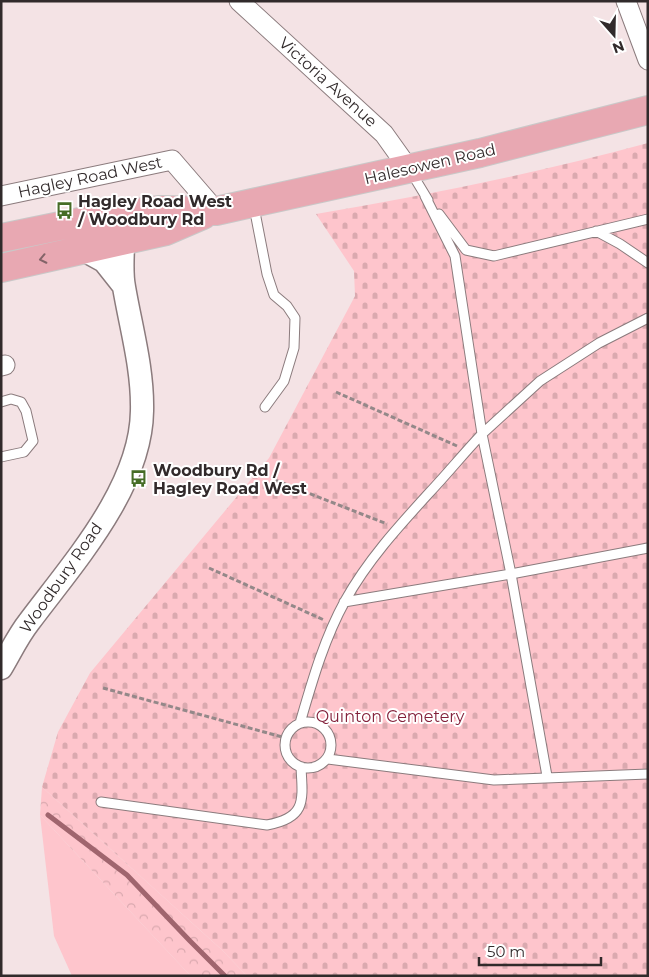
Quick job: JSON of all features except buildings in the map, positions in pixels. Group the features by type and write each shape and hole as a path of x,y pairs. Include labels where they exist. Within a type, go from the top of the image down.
{"highway":[{"name":"Halesowen Road","path":"123,241 166,231 213,212 409,169 648,110"},
{"name":"Halesowen Road","path":"95,233 160,210 213,212"},
{"path":"5,237 95,233 123,241"},
{"path":"1,268 95,233"}],"street":[{"name":"Victoria Avenue","path":"239,1 384,134 409,169"},
{"path":"626,1 648,60"},
{"name":"Hagley Road West","path":"1,196 172,160 213,212"},
{"name":"Woodbury Road","path":"95,233 104,261 123,285"},
{"name":"Woodbury Road","path":"1,668 27,624 79,558 123,486 134,457 142,413 142,390 134,336 123,285 123,241"}],"lane":[{"path":"409,169 425,196 455,256 482,434 511,574 547,776"},
{"path":"425,196 466,250 494,256 648,219"},
{"path":"253,204 267,274 274,295 287,306 295,318 294,348 284,381 265,407"},
{"path":"596,231 620,244 648,263"},
{"path":"648,318 599,343 540,381 482,434 397,528 380,549 344,602 313,678 300,723 286,738 285,746 290,760 301,768 313,768 328,759 494,780 547,776 648,774"},
{"path":"1,402 12,399 21,402 26,411 33,441 24,452 1,456"},
{"path":"344,602 511,574 648,548"},
{"path":"300,723 315,722 324,727 332,746 328,759"},
{"path":"101,802 267,826 282,822 296,812 303,799 301,768"}],"path":[{"path":"336,392 467,450"},
{"path":"275,480 397,528"},
{"path":"209,568 334,625"},
{"path":"103,688 286,738"}],"green space":[{"name":"Quinton Cemetery","path":"648,143 648,976 247,976 222,950 42,787 58,732 90,673 269,458 355,296 354,271 316,214 483,183"},
{"path":"42,787 222,950 247,976 191,976 40,815"},
{"path":"40,815 191,976 72,976 54,936"}],"waterway":[{"path":"48,815 127,875 225,976"}],"place":[{"name":"Hagley Road West / Woodbury Rd","path":"64,210"},
{"name":"Woodbury Rd / Hagley Road West","path":"139,479"}]}
